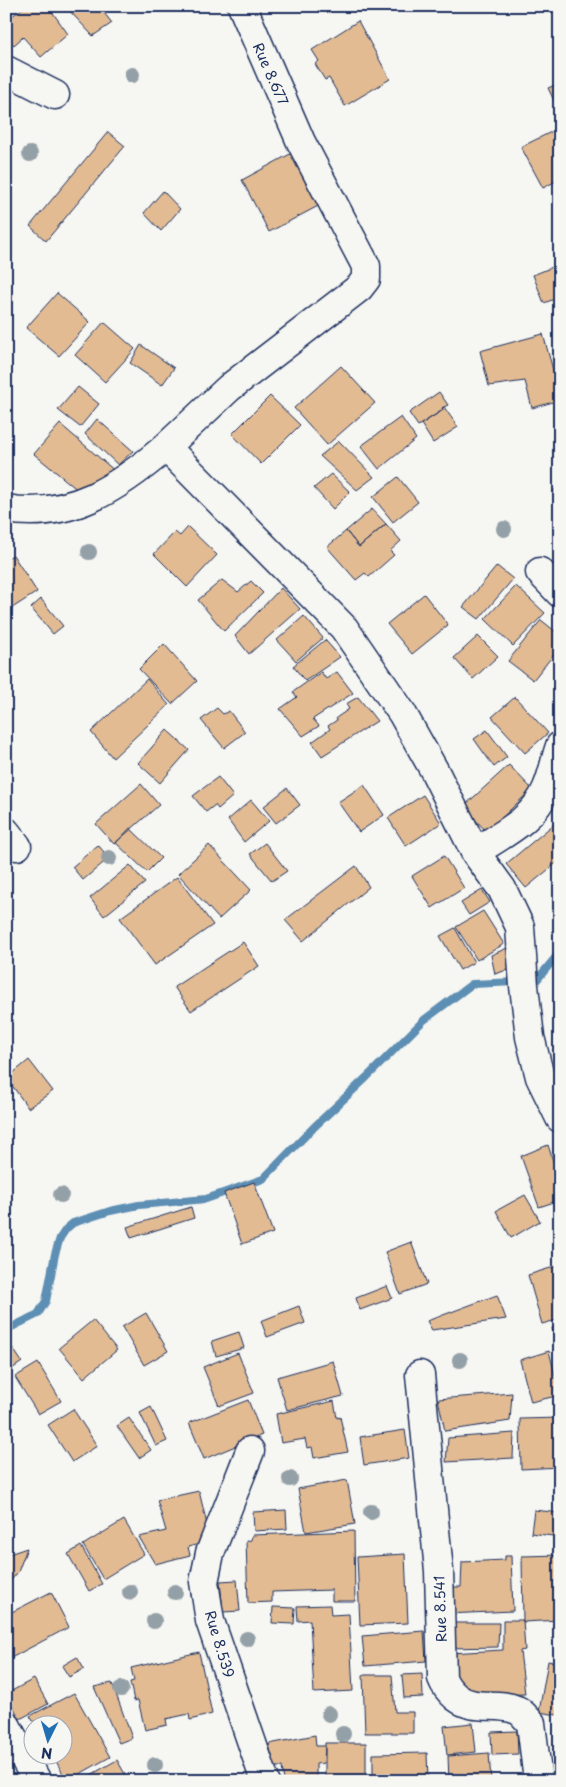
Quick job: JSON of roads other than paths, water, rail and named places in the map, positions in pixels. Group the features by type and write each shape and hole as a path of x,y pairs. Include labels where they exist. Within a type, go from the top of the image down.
{"street":[{"name":"Rue 8.677","path":"166,447 229,388 359,288 366,279 366,266 301,142 242,6"},
{"path":"6,70 56,94"},
{"path":"6,509 27,512 64,508 104,493 166,447 344,628 402,712 434,770 475,852 502,889 520,927 530,1038 540,1077 560,1118"},
{"path":"540,572 560,593"},
{"path":"475,852 526,819 539,803 547,788 560,746"},
{"name":"Rue 8.541","path":"420,1375 439,1571 442,1678 450,1692 470,1705 503,1706 518,1710 532,1723 538,1781"},
{"name":"Rue 8.539","path":"250,1451 210,1554 204,1582 210,1621 265,1781"},
{"path":"6,1724 37,1781"}],"waterway":[{"path":"6,1330 38,1314 46,1301 60,1238 73,1223 110,1211 139,1205 206,1199 263,1179 424,1020 472,984 536,981 560,952"}]}
